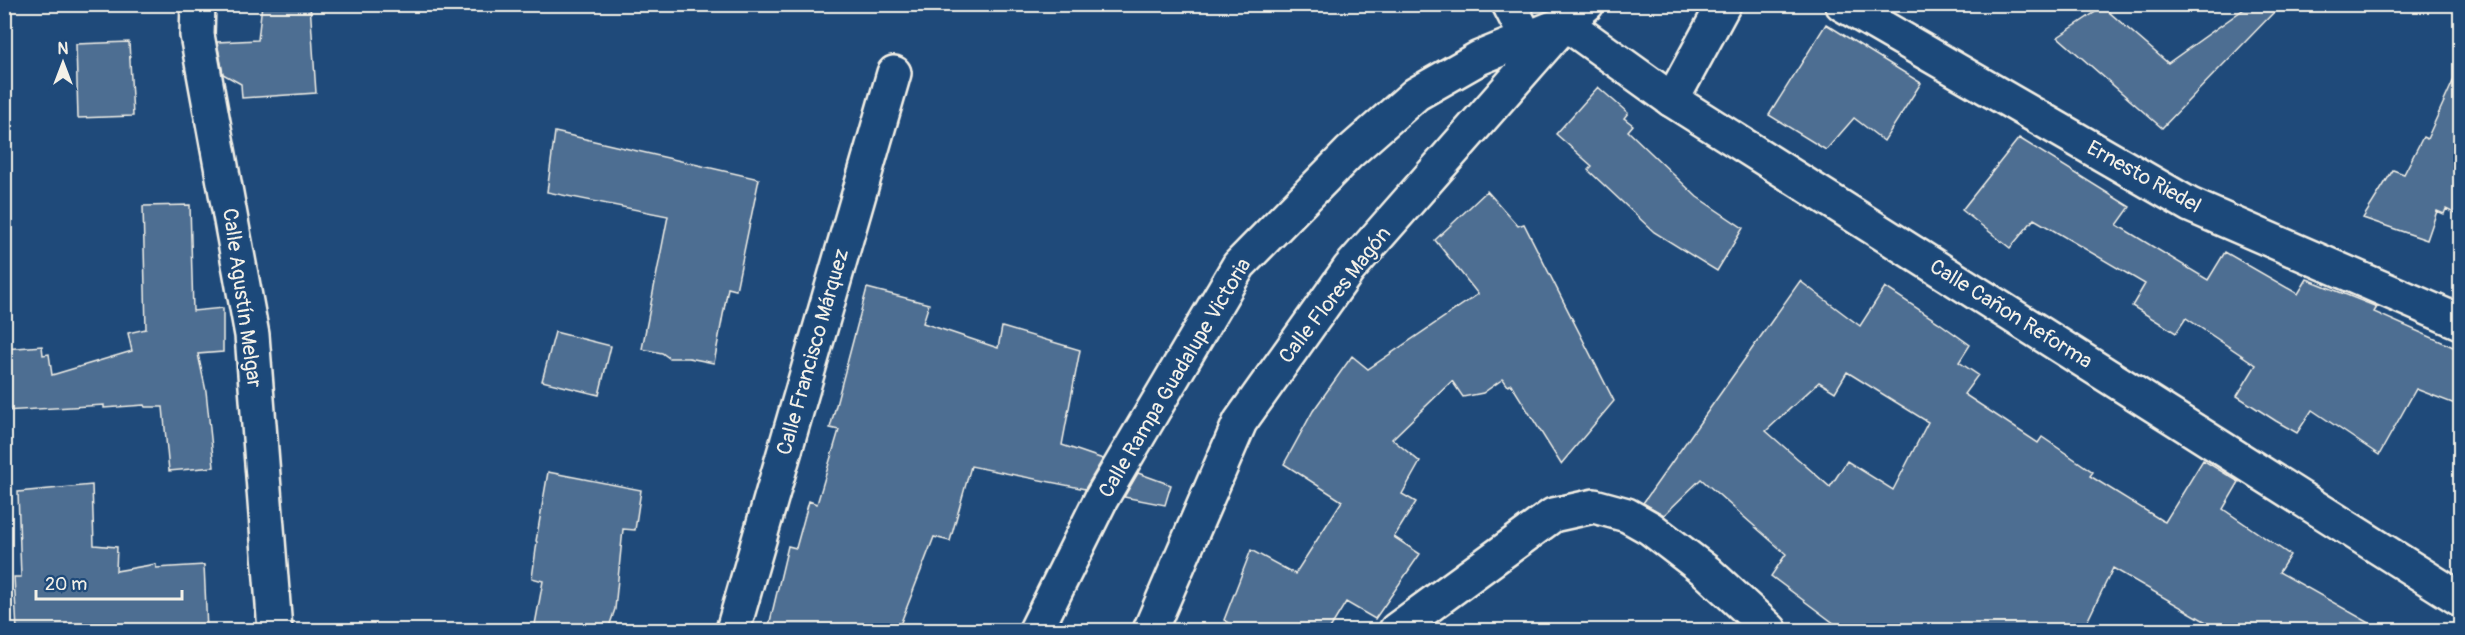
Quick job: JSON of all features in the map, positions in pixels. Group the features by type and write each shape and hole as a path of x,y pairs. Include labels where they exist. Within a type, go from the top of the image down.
{"street":[{"name":"Calle Agustín Melgar","path":"198,4 197,35 252,335 275,630"},
{"path":"1509,4 1527,39"},
{"path":"1672,100 1724,4"},
{"name":"Ernesto Riedel","path":"1842,4 2190,205 2460,322"},
{"name":"Calle Rampa Guadalupe Victoria","path":"1036,630 1101,499 1239,265 1349,153 1416,94 1479,58 1527,39 1576,14"},
{"name":"Calle Cañon Reforma","path":"1576,14 1672,100 2460,599"},
{"name":"Calle Flores Magón","path":"1150,630 1240,422 1349,269 1576,14"},
{"name":"Calle Francisco Márquez","path":"733,630 894,73"},
{"path":"1396,630 1554,515 1594,506 1627,515 1650,528 1706,571 1770,630"}],"building":[{"path":"262,4 310,4 316,93 242,98 241,84 223,74 217,42 258,40"},
{"path":"2251,4 2272,4 2276,10 2162,128 2058,37 2103,7 2168,63"},
{"path":"1826,24 1921,83 1884,141 1854,118 1826,150 1769,115"},
{"path":"129,42 133,116 78,118 76,44"},
{"path":"2460,66 2460,216 2446,209 2444,214 2437,211 2427,240 2363,218 2393,170 2404,174 2423,137 2427,139"},
{"path":"1598,87 1628,113 1624,118 1633,125 1628,131 1697,197 1743,228 1717,271 1654,232 1588,170 1592,166 1556,134"},
{"path":"555,132 759,179 736,290 728,288 714,363 689,358 669,358 662,353 642,349 668,216 547,192"},
{"path":"2019,138 2130,207 2117,225 2208,280 2225,252 2298,294 2307,279 2377,307 2374,312 2460,350 2460,406 2416,389 2379,455 2312,410 2297,433 2276,421 2237,396 2256,365 2186,318 2176,333 2132,306 2145,284 2034,219 2010,248 1962,210"},
{"path":"1487,191 1518,226 1524,224 1614,401 1561,464 1511,384 1508,386 1503,379 1483,393 1463,397 1452,381 1392,439 1420,462 1402,494 1416,502 1394,537 1420,554 1375,619 1346,602 1329,630 1242,630 1224,620 1251,550 1295,574 1342,501 1284,464 1313,411 1352,356 1368,369 1478,294 1435,240"},
{"path":"190,205 193,311 223,308 223,352 198,354 206,391 214,467 169,471 163,407 145,407 144,405 104,408 104,405 4,411 4,349 42,346 43,355 49,354 52,375 132,351 128,333 146,329 143,206"},
{"path":"1800,281 1860,326 1885,287 1970,345 1959,362 1978,375 1964,394 2038,443 2042,437 2093,472 2090,476 2165,522 2203,460 2239,482 2223,509 2290,555 2279,572 2382,630 2220,630 2113,568 2083,630 1843,630 1771,576 1786,554 1701,479 1664,515 1643,503","holes":["1847,372 1928,422 1893,490 1847,461 1830,487 1766,431 1819,382 1835,392"]},
{"path":"867,288 929,304 923,323 998,348 1002,327 1080,350 1062,445 1103,459 1085,489 971,466 950,541 934,537 898,630 768,630 788,546 796,548 809,501 817,504 839,430 830,428"},
{"path":"555,332 611,346 599,395 542,381"},
{"path":"548,472 641,490 635,530 623,529 615,609 608,630 534,630 543,581 532,578"},
{"path":"1138,473 1171,485 1165,505 1124,497"},
{"path":"92,485 94,545 117,547 116,571 156,564 156,568 204,565 207,630 17,630 14,577 21,577 18,492"}]}
